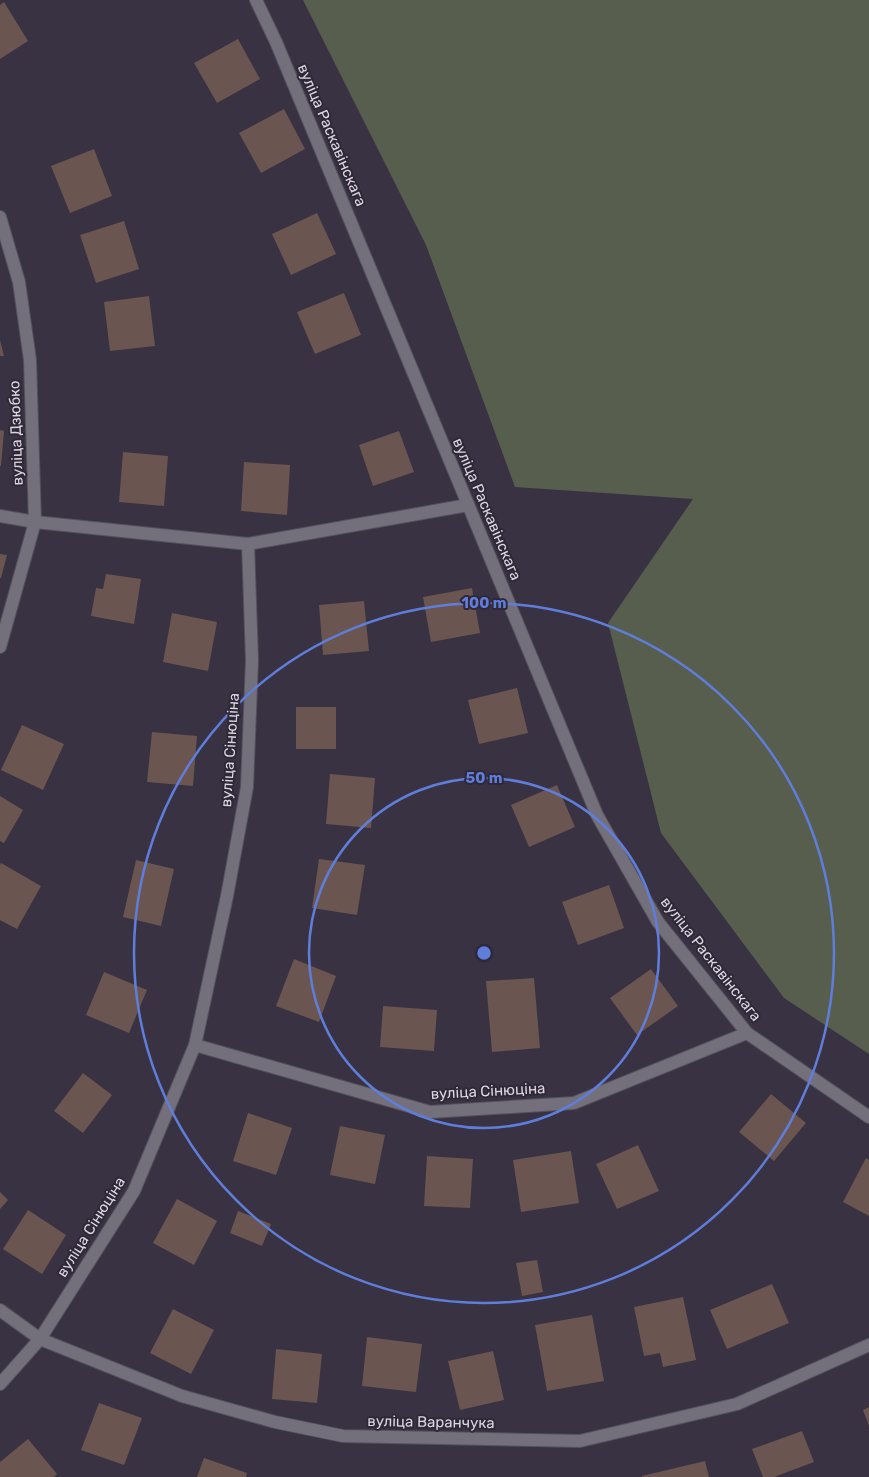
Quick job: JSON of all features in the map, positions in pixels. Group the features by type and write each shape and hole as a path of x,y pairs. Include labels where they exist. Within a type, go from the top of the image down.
{"street":[{"name":"вуліца Раскавінскага","path":"256,0 276,42 597,815 658,922 747,1033 869,1117"},
{"name":"вуліца Дзюбко","path":"0,217 19,282 30,360 35,522 0,647"},
{"path":"0,516 35,522 248,544 468,505"},
{"name":"вуліца Сінюціна","path":"0,1384 40,1339 134,1191 195,1044 227,896 247,787 252,660 248,544"},
{"name":"вуліца Сінюціна","path":"195,1044 430,1112 574,1103 747,1033"},
{"name":"вуліца Варанчука","path":"0,1310 40,1339 182,1396 275,1422 343,1436 580,1441 737,1404 869,1345"}],"green space":[{"path":"303,0 869,0 869,1054 784,998 661,833 608,623 693,499 515,487 426,245"}],"building":[{"path":"4,2 28,41 0,59 0,5"},
{"path":"238,39 260,79 217,103 194,63"},
{"path":"284,109 305,149 261,173 239,133"},
{"path":"94,149 112,196 70,213 51,166"},
{"path":"317,213 336,254 291,275 272,234"},
{"path":"124,221 139,269 96,283 80,235"},
{"path":"344,293 361,335 315,354 297,312"},
{"path":"149,296 155,346 110,351 104,302"},
{"path":"0,340 4,356 0,356"},
{"path":"0,430 4,431 1,466 0,466"},
{"path":"399,431 414,472 373,486 359,445"},
{"path":"123,452 168,456 164,506 119,502"},
{"path":"244,462 290,465 287,515 241,511"},
{"path":"0,554 7,555 1,578 0,578"},
{"path":"106,574 141,579 134,624 91,616 96,588 103,589"},
{"path":"472,588 480,633 431,642 423,597"},
{"path":"364,601 369,651 323,655 319,605"},
{"path":"172,613 217,622 208,671 163,662"},
{"path":"517,688 528,733 479,744 468,700"},
{"path":"296,707 336,707 336,749 296,749"},
{"path":"22,725 64,744 43,790 1,770"},
{"path":"152,732 197,736 193,786 147,782"},
{"path":"330,774 375,778 371,828 326,824"},
{"path":"557,785 575,827 529,847 511,805"},
{"path":"0,796 23,810 4,843 0,841"},
{"path":"319,859 365,865 357,915 312,908"},
{"path":"136,860 174,869 161,926 123,917"},
{"path":"1,863 41,886 17,929 0,920"},
{"path":"609,885 624,928 578,945 562,902"},
{"path":"294,959 336,976 319,1022 276,1006"},
{"path":"651,969 678,1006 637,1035 610,998"},
{"path":"104,972 147,990 129,1033 86,1015"},
{"path":"534,978 540,1048 492,1052 486,981"},
{"path":"383,1006 437,1010 434,1051 380,1047"},
{"path":"83,1073 112,1095 83,1133 54,1111"},
{"path":"771,1094 806,1123 774,1161 739,1132"},
{"path":"248,1113 292,1128 276,1175 233,1161"},
{"path":"340,1126 385,1135 375,1184 330,1175"},
{"path":"638,1145 659,1191 617,1209 596,1164"},
{"path":"571,1151 579,1203 521,1212 513,1160"},
{"path":"427,1156 473,1159 470,1208 424,1206"},
{"path":"866,1158 869,1160 869,1216 843,1202"},
{"path":"0,1192 8,1200 0,1209"},
{"path":"177,1199 217,1221 194,1265 153,1243"},
{"path":"28,1210 66,1235 42,1274 3,1249"},
{"path":"238,1211 271,1224 262,1246 230,1233"},
{"path":"537,1260 543,1292 522,1296 516,1263"},
{"path":"772,1284 789,1323 727,1349 710,1310"},
{"path":"683,1297 696,1360 663,1367 660,1353 644,1356 634,1307"},
{"path":"173,1309 214,1330 191,1374 150,1353"},
{"path":"592,1315 604,1381 547,1391 535,1325"},
{"path":"367,1337 422,1344 416,1392 362,1386"},
{"path":"276,1349 322,1354 317,1403 272,1399"},
{"path":"493,1351 504,1400 460,1410 448,1361"},
{"path":"99,1403 142,1418 124,1465 81,1450"},
{"path":"869,1407 869,1426 863,1410"},
{"path":"802,1431 814,1462 774,1477 763,1477 752,1449"},
{"path":"28,1439 57,1474 54,1477 0,1477 0,1462"},
{"path":"204,1458 247,1473 246,1477 197,1477"},
{"path":"705,1461 709,1477 642,1477 642,1476"}]}
